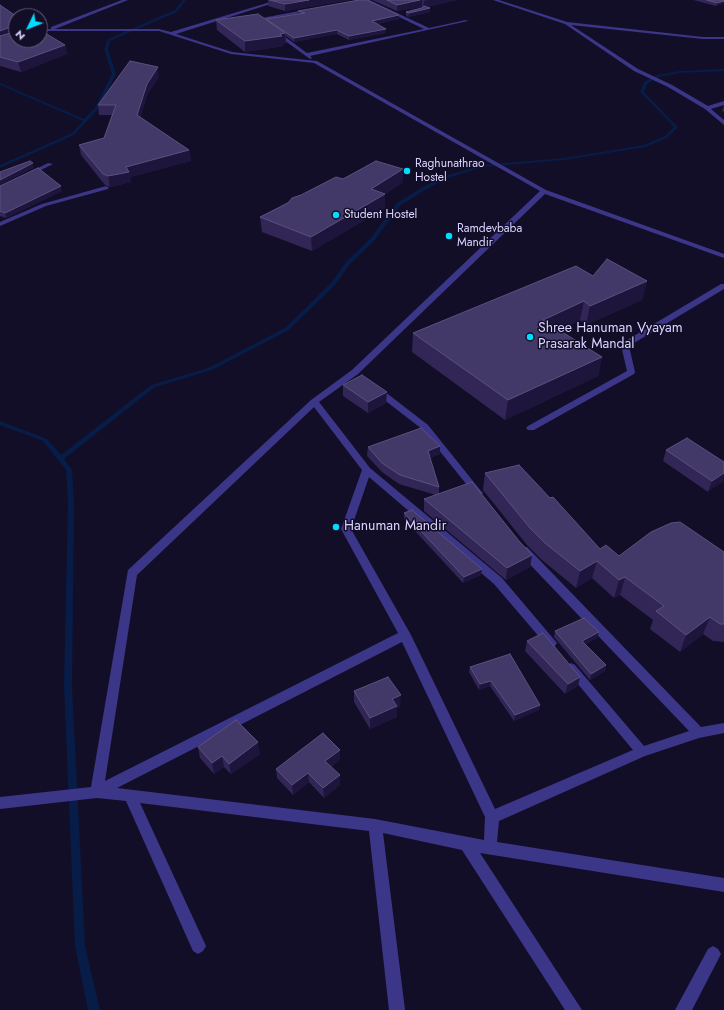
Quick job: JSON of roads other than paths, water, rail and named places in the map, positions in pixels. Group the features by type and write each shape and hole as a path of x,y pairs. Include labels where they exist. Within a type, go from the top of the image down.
{"street":[{"path":"48,30 126,0"},
{"path":"171,34 281,0"},
{"path":"358,1 366,0 428,29"},
{"path":"495,0 566,23 703,38 724,38"},
{"path":"258,20 319,8"},
{"path":"246,12 264,24"},
{"path":"398,14 405,13"},
{"path":"306,55 466,21"},
{"path":"566,23 636,70 670,86 707,108 724,123"},
{"path":"270,28 315,62 544,192 724,256"},
{"path":"48,30 158,30 230,53 315,62"},
{"path":"707,108 724,103"},
{"path":"21,178 50,164"},
{"path":"0,224 44,205 106,188"},
{"path":"97,792 132,573 314,402 357,375 544,192"},
{"path":"531,428 631,372 625,344 724,286"},
{"path":"372,386 425,427 484,502"},
{"path":"314,402 367,470 498,581 642,752"},
{"path":"367,470 346,529 405,634 492,817 490,848"},
{"path":"518,543 699,733"},
{"path":"97,792 405,634"},
{"path":"492,817 642,752 699,733 724,728"},
{"path":"0,803 97,792 375,825 466,844 724,885"},
{"path":"130,796 198,946"},
{"path":"375,825 397,1010"},
{"path":"466,844 574,1010"},
{"path":"683,1010 713,954"}],"waterway":[{"path":"85,121 97,108 114,74 106,49 109,40 176,11 185,0"},
{"path":"60,459 153,386 210,369 287,329 333,284 348,263 371,241 399,204 423,189 446,177 483,166 564,159 645,146 666,137 676,127 642,92 645,83 658,76 680,72 724,70"},
{"path":"0,84 85,121"},
{"path":"0,167 73,134 85,121"},
{"path":"0,423 45,440 60,459"},
{"path":"60,459 69,470 71,503 68,686 80,946 94,1010"}],"place":[{"name":"Raghunathrao Hostel","path":"407,171"},
{"name":"Student Hostel","path":"336,215"},
{"name":"Ramdevbaba Mandir","path":"449,236"},
{"name":"Shree Hanuman Vyayam Prasarak Mandal","path":"530,337"},
{"name":"Hanuman Mandir","path":"336,527"}]}
